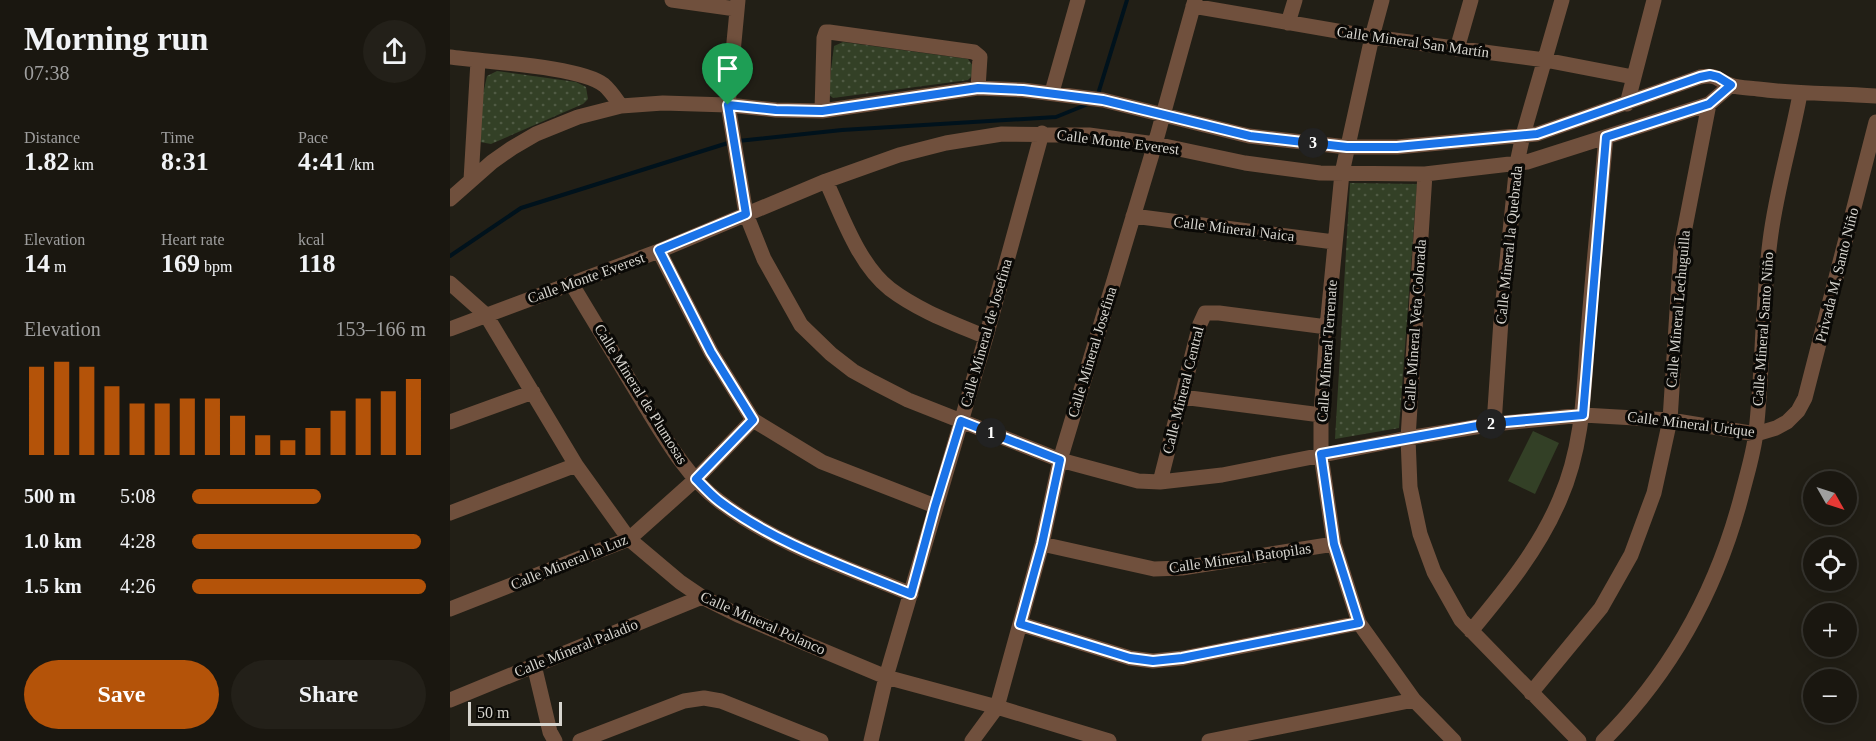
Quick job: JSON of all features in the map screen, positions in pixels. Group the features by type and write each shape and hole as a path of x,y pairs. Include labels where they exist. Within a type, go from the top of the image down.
{"street":[{"path":"672,0 737,4"},
{"path":"1052,92 1078,0"},
{"path":"1288,23 1295,0"},
{"name":"Calle Mineral Terrenate","path":"1382,0 1342,173 1327,327 1321,415 1321,454 1334,544 1359,623 1414,700 1454,741"},
{"path":"1457,49 1471,0"},
{"name":"Calle Mineral la Quebrada","path":"1494,423 1501,320 1517,163 1562,0"},
{"path":"1627,104 1654,0"},
{"name":"Calle Mineral San Martín","path":"1194,3 1288,23 1372,37 1545,60 1633,77"},
{"name":"Calle Mineral Josefina","path":"997,707 1042,544 1060,460 1155,144 1194,3"},
{"name":"Calle Mineral Urique","path":"737,4 728,105 746,214 764,259 790,308 816,341 853,371 908,400 1060,460 1138,481 1160,482 1222,475 1321,454 1494,423 1583,415 1670,420 1756,434 1787,422"},
{"path":"822,111 823,43 826,32 975,52 979,55 978,88"},
{"path":"450,57 561,70 593,79 604,85 621,106"},
{"path":"471,180 478,61"},
{"name":"Calle Monte Everest","path":"450,199 512,148 536,134 578,117 621,106 663,103 822,111 978,88 1052,92 1096,99 1250,136 1347,147 1433,145 1537,134 1710,75 1731,85 1800,94 1876,96"},
{"name":"Calle Monte Everest","path":"450,329 659,250 826,181 899,155 946,143 1002,134 1089,135 1155,144 1245,163 1320,173 1425,174 1517,163 1709,104 1731,85"},
{"name":"Calle Mineral Santo Niño","path":"1603,741 1656,680 1696,616 1730,537 1756,434 1770,241 1777,193 1800,94"},
{"name":"Calle Mineral Lechuguilla","path":"1531,693 1601,608 1631,555 1654,493 1670,420 1681,248 1709,104"},
{"name":"Privada M. Santo Niño","path":"1787,422 1798,411 1805,398 1876,122"},
{"name":"Calle Mineral de Josefina","path":"871,741 886,677 986,337 1042,134"},
{"path":"1471,632 1512,581 1542,536 1571,469 1583,415 1606,137"},
{"name":"Calle Mineral Veta Colorada","path":"1425,174 1408,438 1410,487 1420,534 1442,588 1461,620 1579,741"},
{"path":"826,181 850,234 872,268 888,287 929,312 986,337"},
{"name":"Calle Mineral Naica","path":"1133,216 1335,242"},
{"path":"659,250 711,352 753,420 802,452 831,466 935,506"},
{"name":"Calle Mineral Polanco","path":"450,283 486,315 576,465 629,539 680,582 702,597 738,615 886,677 1109,741"},
{"name":"Calle Mineral de Plumosas","path":"571,284 660,430 696,479 718,500 752,523 803,549 911,594"},
{"name":"Calle Mineral Central","path":"1160,482 1200,324 1205,314 1219,313 1327,327"},
{"path":"450,422 533,392"},
{"path":"1182,397 1321,415"},
{"name":"Calle Mineral la Luz","path":"450,609 629,539 696,479 753,420"},
{"path":"450,513 576,465"},
{"name":"Calle Mineral Batopilas","path":"1042,544 1154,569 1182,568 1334,544"},
{"name":"Calle Mineral Paladio","path":"450,700 702,597"},
{"path":"1020,624 1110,653 1153,661 1182,658 1359,623"},
{"path":"534,665 554,740"},
{"path":"580,741 684,701 704,698 721,701 821,741"},
{"path":"1217,740 1414,700"},
{"path":"972,741 997,707"}],"green space":[{"path":"843,42 968,59 973,66 974,74 968,80 833,98 828,94 834,46"},
{"path":"497,71 576,82 586,87 588,99 583,104 491,144 480,142 475,129 487,76"},
{"path":"1350,183 1417,184 1399,428 1335,439"},
{"path":"1533,431 1559,443 1535,494 1508,481"}],"waterway":[{"path":"1098,94 1127,0"},
{"path":"738,141 842,130 1056,117 1088,104"},
{"path":"450,256 521,208 731,142"}],"route":[{"path":"1710,75 1731,85 1709,104 1606,137 1583,415 1494,423 1321,454 1334,544 1359,623 1182,658 1153,661 1110,653 1020,624 1042,544 1060,460 961,421 911,594 803,549 752,523 718,500 696,479 753,420 711,352 659,250 746,214 728,105 776,110 822,111 978,88 1023,90 1103,100 1250,136 1347,147 1397,147 1537,134 1710,75"}]}
